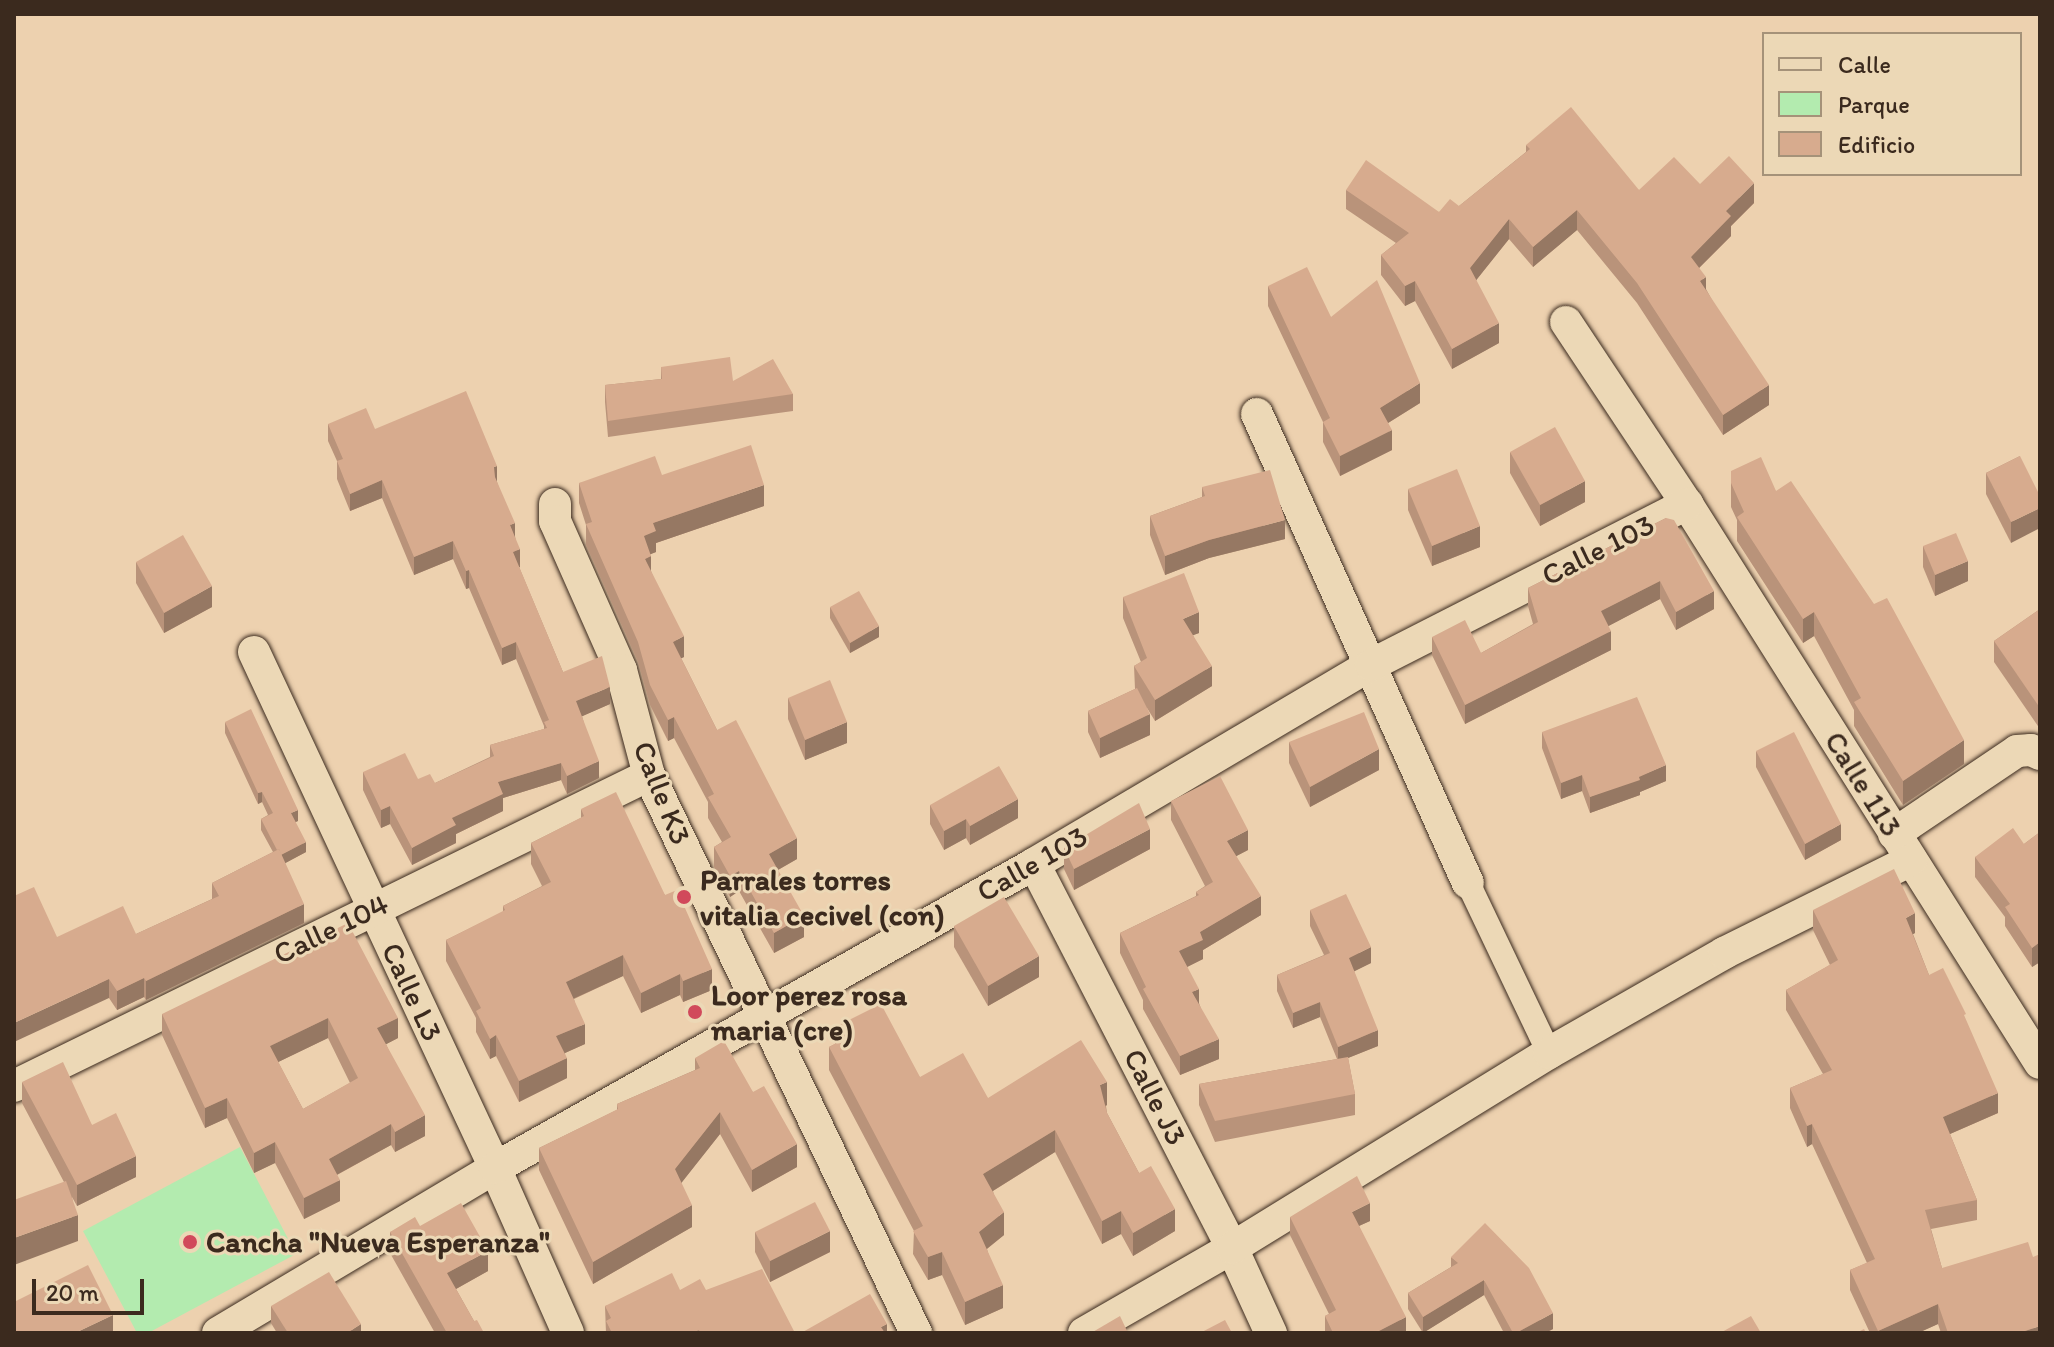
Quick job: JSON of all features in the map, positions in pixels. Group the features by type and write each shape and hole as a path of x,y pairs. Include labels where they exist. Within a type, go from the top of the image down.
{"street":[{"name":"Calle 113","path":"1566,322 1687,504 2040,1063"},
{"path":"1257,414 1468,883 1549,1053"},
{"name":"Calle K3","path":"555,504 555,521 621,670 649,775 916,1333"},
{"name":"Calle 103","path":"234,1329 495,1168 1034,864 1371,665 1687,504"},
{"name":"Calle L3","path":"254,652 495,1168 568,1333"},
{"path":"1084,1333 1232,1248 1549,1053 1903,847 2017,751 2031,750 2040,754"},
{"name":"Calle 104","path":"14,1086 649,775"},
{"name":"Calle J3","path":"1034,864 1232,1248 1271,1333"}],"green space":[{"name":"Cancha \"Nueva Esperanza\"","path":"240,1147 296,1254 148,1333 137,1333 83,1231"}],"building":[{"path":"1571,107 1639,190 1674,157 1700,184 1729,156 1754,183 1726,211 1731,216 1691,257 1706,277 1700,281 1769,385 1723,415 1637,283 1577,210 1533,247 1509,219 1470,268 1499,323 1452,349 1415,281 1405,286 1381,255 1409,233 1346,190 1366,160 1439,212 1450,199 1459,206 1530,149 1526,145"},
{"path":"1307,267 1331,317 1377,280 1420,383 1380,408 1392,430 1340,456 1323,422 1330,418 1268,286"},
{"path":"730,357 733,381 773,359 793,394 608,421 605,385 662,379 661,367"},
{"path":"466,391 497,466 494,467 495,477 515,523 510,525 520,549 513,552 563,672 602,656 610,687 576,701 599,761 567,776 561,763 498,782 503,794 452,818 456,825 412,848 390,806 381,810 363,772 405,753 418,779 430,774 435,783 494,756 490,745 547,728 544,722 549,720 516,642 502,648 469,570 466,571 453,541 414,557 382,480 350,494 337,461 343,459 328,424 366,408 375,429"},
{"path":"1555,427 1585,481 1540,505 1510,452"},
{"path":"751,445 764,485 653,523 656,531 644,536 651,556 645,559 684,636 673,642 717,730 736,720 797,838 769,854 804,916 774,933 739,871 730,876 714,847 731,837 708,797 714,794 674,717 668,720 650,685 638,642 586,524 592,522 579,483 655,456 662,475"},
{"path":"2020,456 2040,496 2040,508 2011,522 1986,473"},
{"path":"1761,457 1776,491 1791,481 1874,604 1887,598 1964,740 1903,781 1854,702 1861,698 1814,612 1803,619 1737,517 1744,512 1731,483 1731,471"},
{"path":"1457,469 1480,526 1432,546 1408,489"},
{"path":"1270,470 1285,520 1209,540 1165,556 1150,516 1205,496 1202,487"},
{"path":"1666,518 1674,520 1714,591 1676,612 1660,581 1601,611 1611,631 1465,705 1432,637 1465,620 1481,653 1538,622 1528,588"},
{"path":"1956,533 1968,561 1935,575 1923,546"},
{"path":"183,535 212,586 164,613 136,562"},
{"path":"1184,573 1199,612 1183,619 1212,666 1155,700 1134,666 1147,658 1123,597"},
{"path":"859,591 879,626 850,643 830,607"},
{"path":"2040,609 2040,708 1994,641"},
{"path":"830,680 847,722 805,740 788,698"},
{"path":"1137,688 1150,714 1100,738 1088,711"},
{"path":"1637,697 1666,765 1639,777 1640,780 1590,797 1582,775 1561,783 1542,732"},
{"path":"251,709 298,810 291,813 306,842 281,855 261,819 273,813 262,792 258,793 225,722"},
{"path":"1364,712 1379,749 1310,787 1289,742"},
{"path":"1794,732 1841,824 1805,844 1756,751"},
{"path":"999,766 1018,799 970,826 966,819 944,831 930,805"},
{"path":"1220,776 1248,830 1227,841 1261,896 1200,932 1203,940 1179,951 1199,989 1192,992 1219,1039 1180,1056 1143,989 1146,987 1120,933 1199,895 1196,892 1213,882 1171,801"},
{"path":"616,792 665,895 677,890 712,969 683,981 680,974 641,993 623,955 566,982 585,1024 556,1036 567,1058 519,1081 496,1035 490,1039 476,1011 481,1008 446,940 551,882 531,843 584,816 581,809"},
{"path":"1139,803 1150,829 1074,869 1064,848"},
{"path":"2013,828 2024,844 2040,832 2040,942 2032,948 2005,907 2010,904 1975,857"},
{"path":"279,849 304,904 146,981 144,978 117,991 109,979 14,1023 14,896 34,887 57,937 123,906 136,934 219,896 212,883"},
{"path":"1894,869 1915,913 1906,918 1929,975 1943,968 1966,1014 1998,1093 1943,1117 1977,1200 1925,1210 1942,1268 2028,1242 2033,1257 2040,1254 2040,1326 2019,1333 1948,1333 1938,1304 1878,1331 1850,1270 1875,1259 1812,1124 1807,1126 1790,1088 1832,1070 1786,990 1838,960 1813,910"},
{"path":"1346,894 1371,947 1349,958 1378,1030 1338,1047 1320,1002 1293,1013 1277,975 1330,953 1310,910"},
{"path":"1004,897 1039,956 988,986 954,926"},
{"path":"348,923 398,1018 377,1028 425,1115 395,1132 391,1124 329,1159 340,1180 304,1198 275,1142 254,1153 227,1098 205,1108 162,1014","holes":["328,1018 358,1078 303,1109 270,1046"]},
{"path":"881,1004 920,1077 963,1053 988,1098 1081,1040 1107,1082 1100,1085 1107,1113 1139,1173 1151,1166 1175,1209 1133,1233 1121,1211 1102,1221 1055,1130 983,1174 1004,1212 979,1232 1003,1285 965,1302 942,1252 928,1257 913,1231 923,1226 829,1047 842,1040 835,1027"},
{"path":"724,1041 753,1092 764,1086 797,1144 752,1170 720,1112 675,1169 692,1205 593,1262 539,1148 618,1109 617,1104 700,1068 695,1058"},
{"path":"1348,1057 1355,1094 1215,1121 1199,1084"},
{"path":"63,1062 92,1125 116,1113 136,1156 77,1185 22,1082"},
{"path":"1357,1176 1370,1203 1352,1212 1406,1317 1375,1333 1333,1333 1325,1316 1336,1310 1290,1217"},
{"path":"66,1181 78,1215 14,1238 14,1200"},
{"path":"815,1202 830,1231 770,1261 755,1232"},
{"path":"461,1203 488,1251 447,1273 484,1333 447,1333 390,1232 415,1217 420,1226"},
{"path":"1485,1223 1529,1268 1553,1313 1516,1333 1513,1333 1484,1280 1423,1317 1408,1293 1458,1263 1451,1257"},
{"path":"88,1265 113,1315 75,1333 14,1333 14,1302"},
{"path":"762,1269 795,1333 700,1333 699,1330 692,1333 612,1333 606,1321 611,1318 605,1306 672,1273 680,1290 700,1279 706,1290"},
{"path":"329,1272 361,1324 347,1333 288,1333 271,1306"},
{"path":"870,1294 887,1324 881,1327 885,1333 801,1333"},
{"path":"1120,1316 1128,1333 1091,1333"},
{"path":"1751,1316 1761,1333 1720,1333"},
{"path":"1225,1320 1232,1333 1200,1333"}],"place":[{"name":"Parrales torres vitalia cecivel (con)","path":"684,897"},
{"name":"Loor perez rosa maria (cre)","path":"695,1012"},
{"name":"Cancha \"Nueva Esperanza\"","path":"190,1242"}]}
